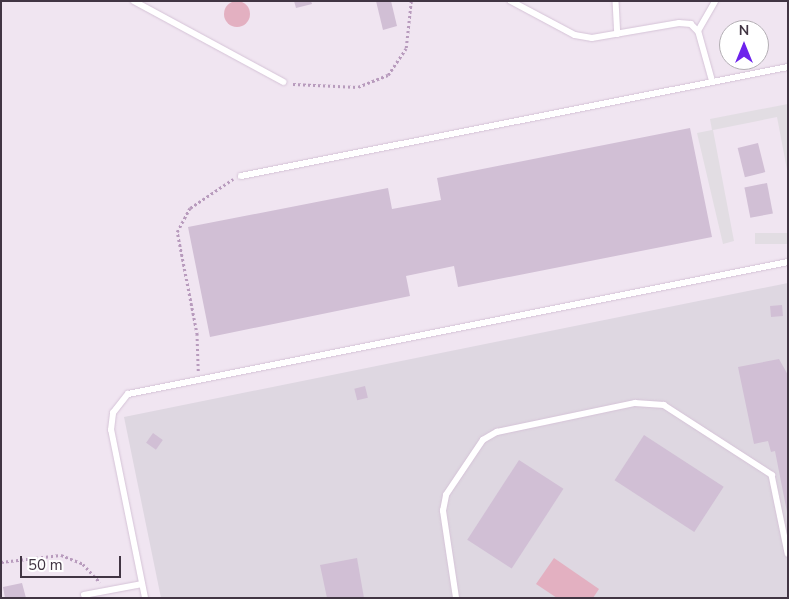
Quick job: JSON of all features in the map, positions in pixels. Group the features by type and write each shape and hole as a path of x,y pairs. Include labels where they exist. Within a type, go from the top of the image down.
{"lane":[{"path":"134,1 284,82"},
{"path":"511,1 575,35 618,34 679,23 691,24 698,31 712,81"},
{"path":"616,1 618,34"},
{"path":"698,31 715,1"},
{"path":"241,176 788,67"},
{"path":"145,598 111,421 128,394 198,378 788,262"},
{"path":"456,598 443,511 446,495 483,440 497,432 641,402 664,405 772,475 788,553"},
{"path":"84,595 98,595 107,590 142,584"}],"path":[{"path":"284,82 325,89 375,83 388,74 406,48 410,1"},
{"path":"198,378 197,335 177,232 181,220 202,197 241,176"},
{"path":"1,562 61,555 83,564 107,590"}],"shaded area":[{"path":"237,1 246,5 250,14 246,23 237,27 228,23 224,14 228,5"},
{"path":"788,104 788,175 777,117 713,130 734,241 723,244 697,133 712,130 710,119"},
{"path":"755,233 788,233 788,244 755,244"},
{"path":"788,283 788,598 161,598 124,417"},
{"path":"554,558 599,589 593,598 557,598 536,584"}],"building":[{"path":"294,1 311,1 312,4 296,8"},
{"path":"376,1 391,1 397,26 383,30"},
{"path":"690,128 712,237 458,287 454,266 406,276 410,296 210,337 188,227 388,188 392,209 441,200 437,178"},
{"path":"758,143 765,172 745,177 738,148"},
{"path":"767,183 773,213 750,218 744,187"},
{"path":"782,305 783,316 771,317 770,306"},
{"path":"779,359 788,375 787,512 775,451 771,452 768,441 754,444 738,367"},
{"path":"365,386 368,398 357,400 354,389"},
{"path":"153,433 163,440 156,450 146,443"},
{"path":"644,435 724,487 694,532 615,480"},
{"path":"519,460 563,489 512,569 467,540"},
{"path":"357,558 364,598 327,598 320,565"},
{"path":"22,583 26,598 5,598 3,587"}]}
